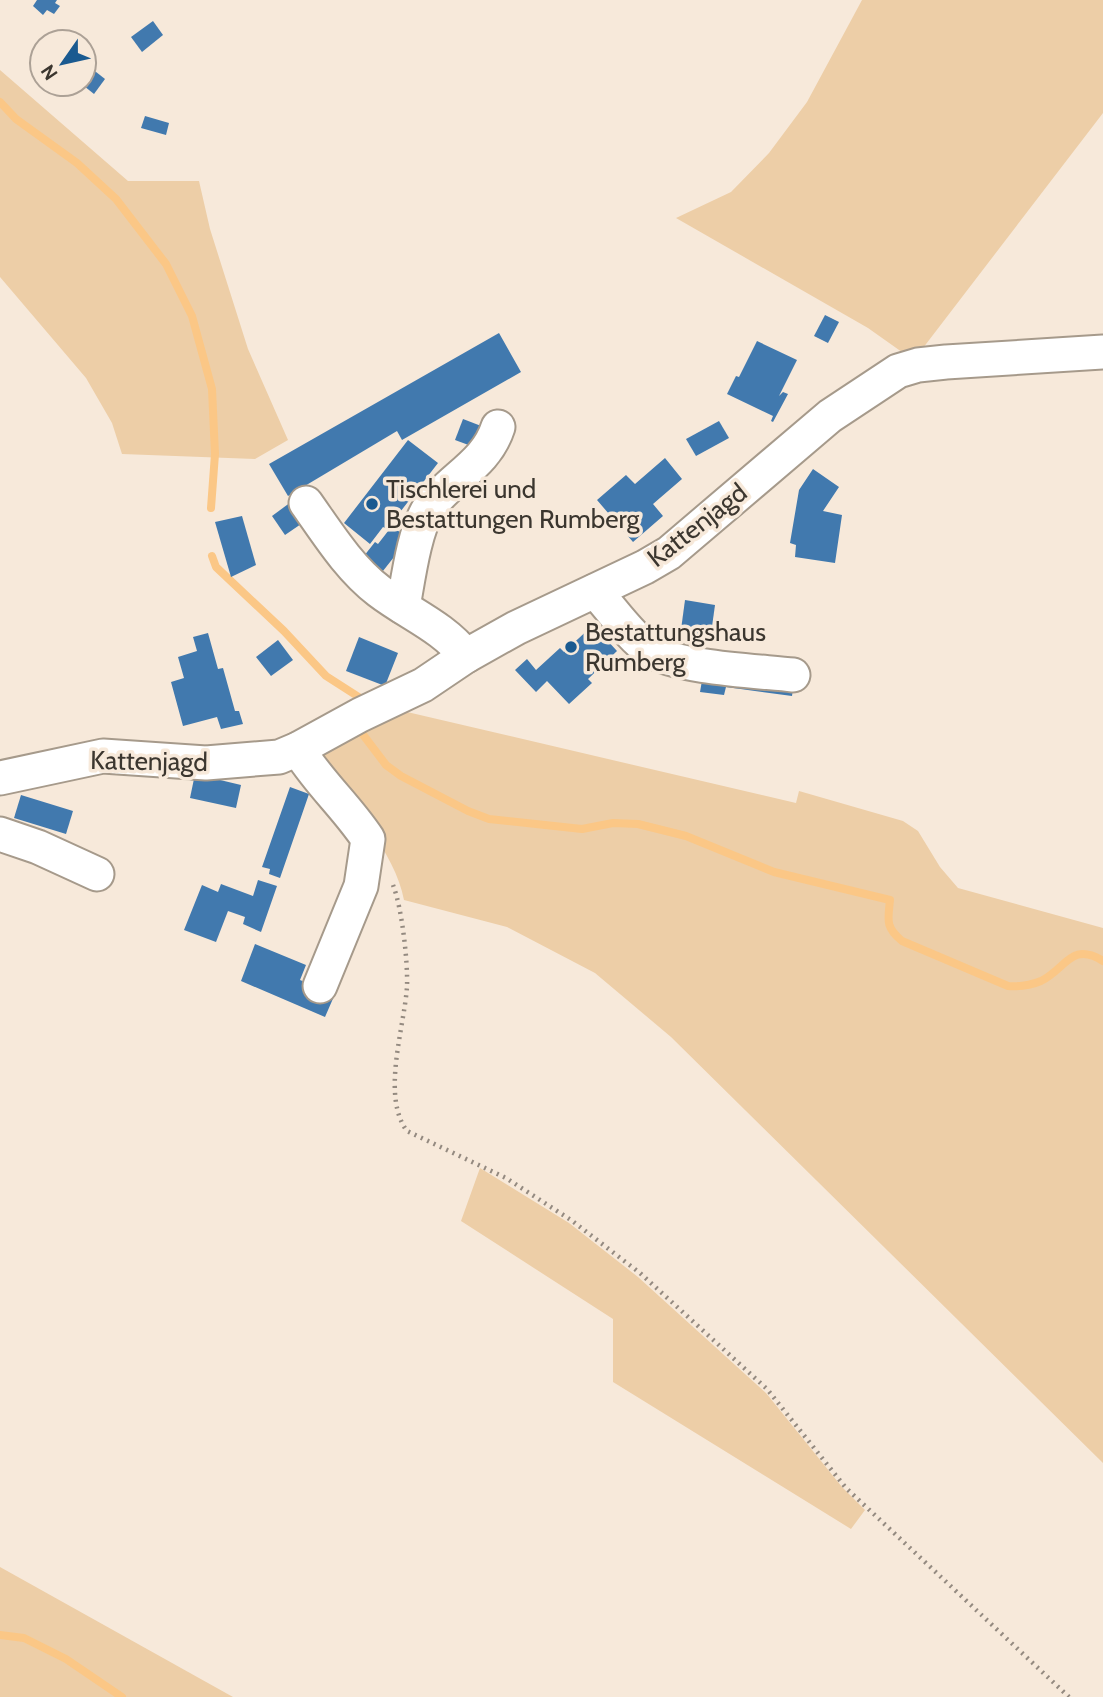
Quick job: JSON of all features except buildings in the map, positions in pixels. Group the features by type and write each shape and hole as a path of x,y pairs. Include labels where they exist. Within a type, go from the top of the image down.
{"street":[{"name":"Kattenjagd","path":"0,778 103,756 206,763 260,760 298,750 360,715 423,685 466,656 516,628 645,568 669,552 830,416 898,372 918,365 946,362 1103,352"},
{"path":"402,607 411,562 428,510 439,496 478,461 494,440 498,427"},
{"path":"306,503 347,560 378,591 453,639 466,656"},
{"path":"594,591 644,646 661,655 685,662 793,676"},
{"path":"298,750 311,771 355,819 368,839 362,886 320,986"},
{"path":"0,834 38,847 97,874"}],"path":[{"path":"368,839 385,865 396,892 403,944 407,985 394,1093 400,1122 407,1131 506,1178 571,1220 640,1273 767,1389 846,1488 1069,1697"}],"shaded area":[{"path":"862,0 1103,0 1103,113 923,348 916,362 868,328 676,218 731,192 769,153 807,102"},
{"path":"0,70 28,94 28,98 32,98 128,181 199,181 210,229 248,349 288,440 255,459 122,454 112,423 86,378 0,277"},
{"path":"390,708 796,803 799,791 903,821 918,831 940,867 958,888 1103,928 1103,1463 671,1037 595,973 507,927 404,900 390,862 367,824 312,757"},
{"path":"480,1168 569,1223 638,1277 766,1393 842,1487 865,1510 851,1529 613,1382 613,1319 461,1221"},
{"path":"0,1567 233,1697 0,1697"}],"waterway":[{"path":"0,102 16,119 77,163 116,199 166,264 192,316 212,389 215,454 211,508"},
{"path":"212,556 216,567 284,631 326,676 365,701"},
{"path":"361,732 386,765 401,776 489,819 582,829 613,823 638,824 686,836 774,872 890,900 890,927 902,941 1008,986 1024,986 1041,981 1076,955 1083,954 1103,961"},
{"path":"0,1635 24,1638 66,1659 122,1697"}],"place":[{"name":"Tischlerei und Bestattungen Rumberg","path":"372,504"},
{"name":"Bestattungshaus Rumberg","path":"571,647"}]}
